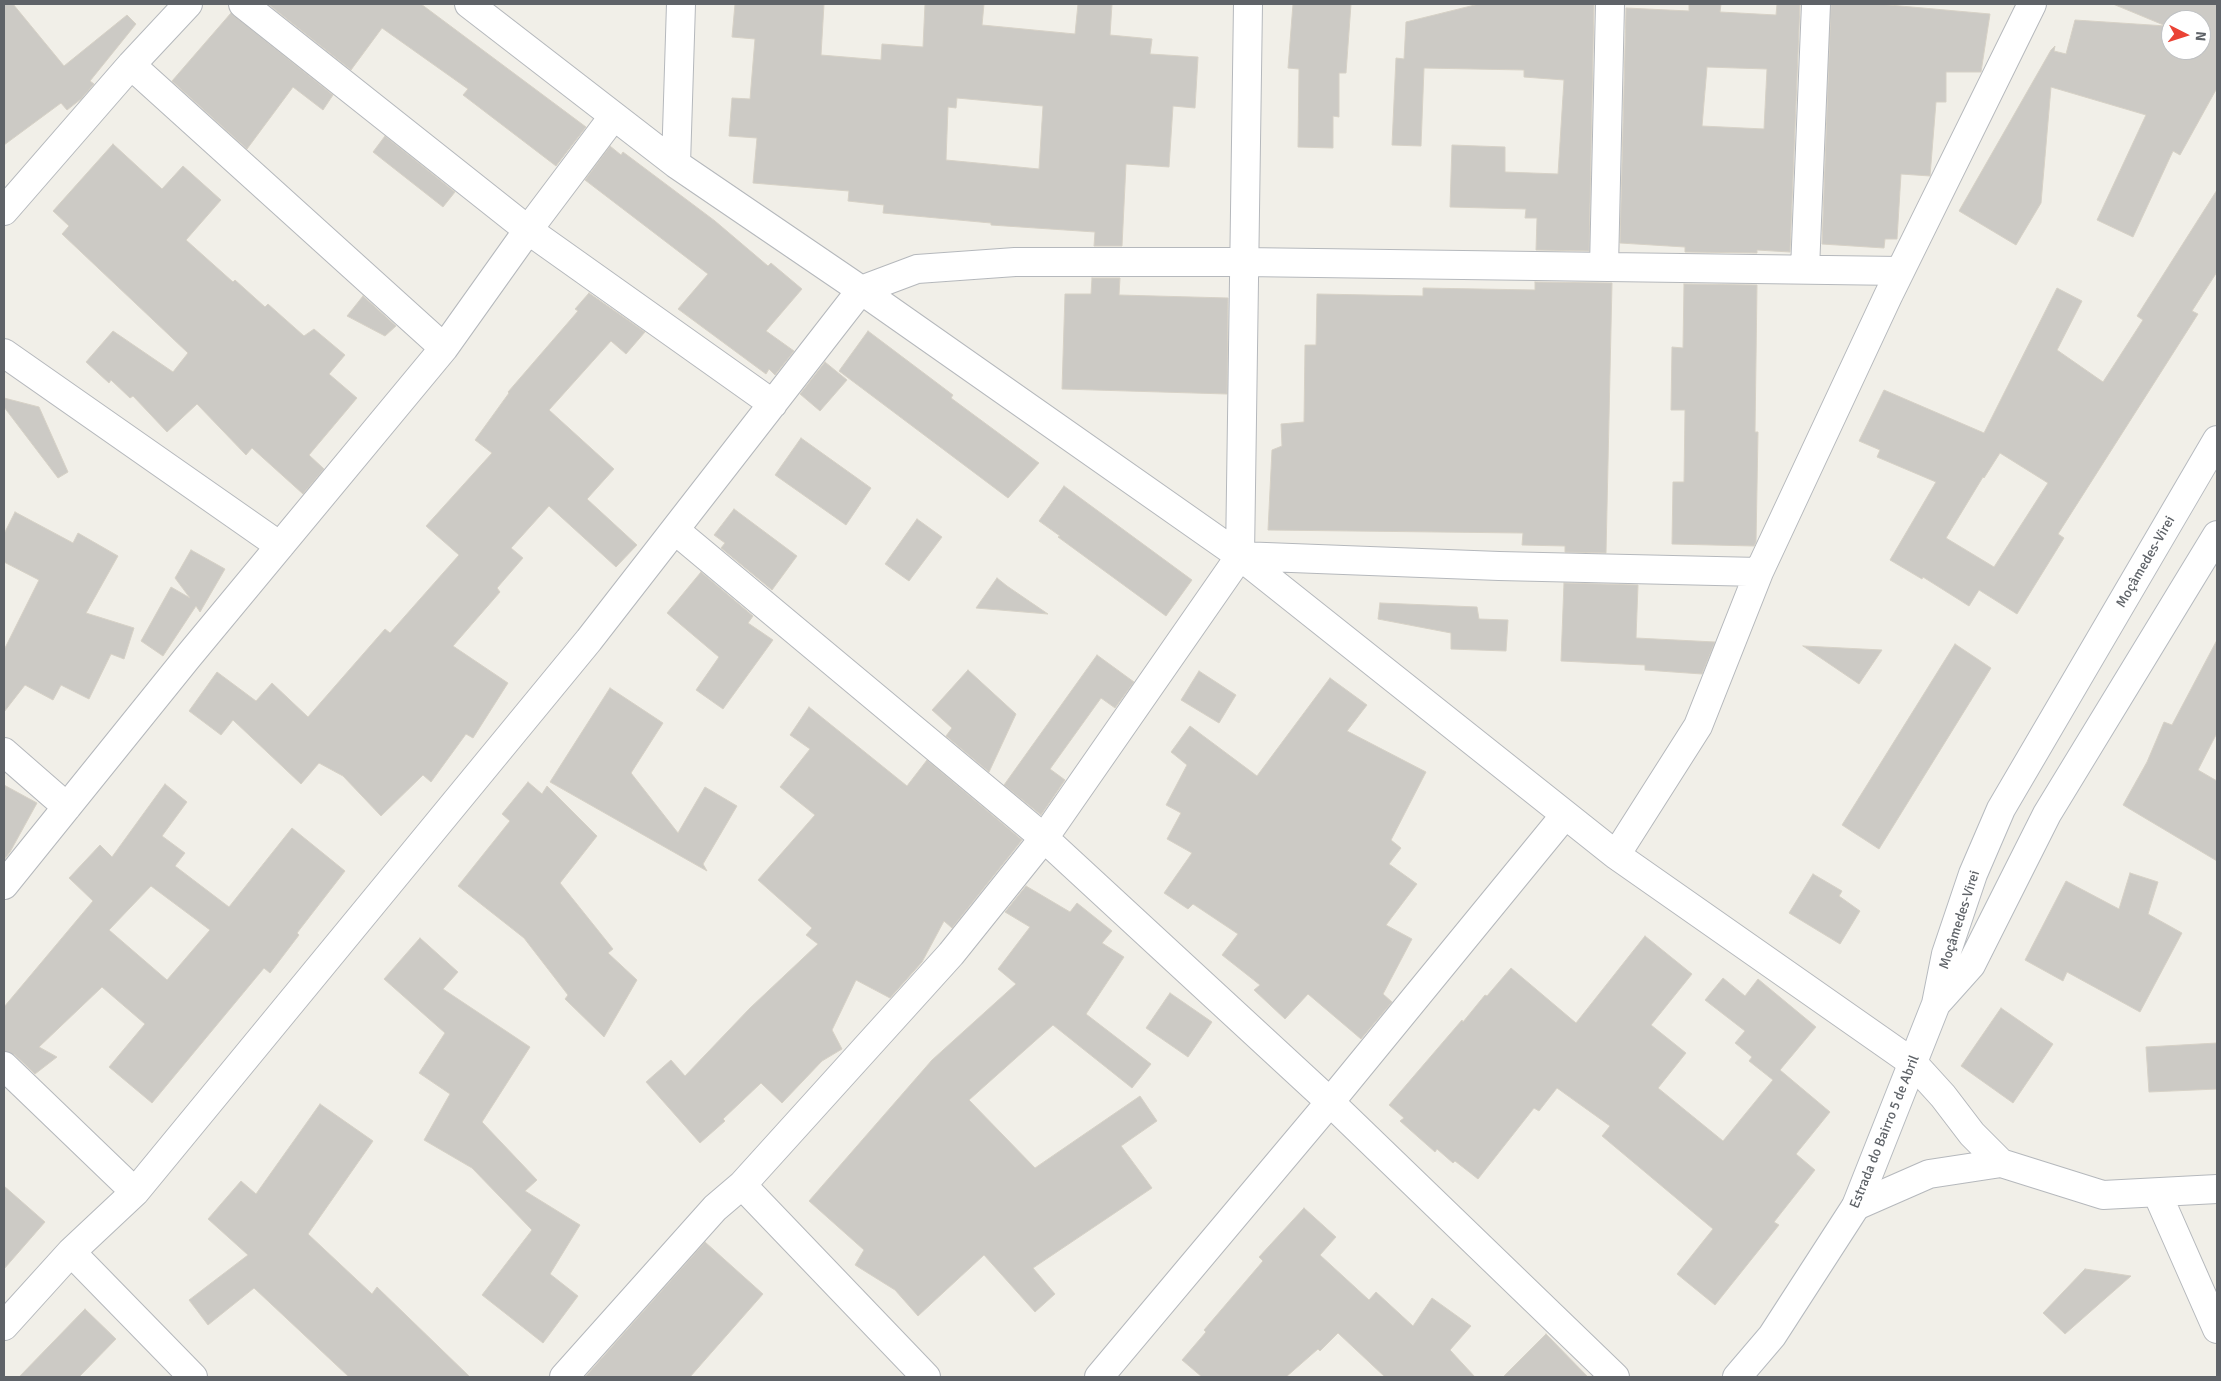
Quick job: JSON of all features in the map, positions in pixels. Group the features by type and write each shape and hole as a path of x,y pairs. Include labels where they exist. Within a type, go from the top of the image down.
{"street":[{"path":"4,211 131,65 188,4"},
{"path":"243,4 528,230 773,404"},
{"path":"469,4 676,164 861,290 1240,556 1616,855 1913,1063 1943,1096 1972,1134 2000,1163"},
{"path":"676,164 681,4"},
{"path":"564,1377 715,1208 742,1185 951,954 1044,838 1240,556 1248,4"},
{"path":"1604,267 1610,4"},
{"path":"1805,269 1816,4"},
{"path":"1616,855 1698,726 1759,572 1900,271 2032,4"},
{"path":"131,65 444,348"},
{"path":"4,885 444,348 528,230 613,117"},
{"path":"4,1326 70,1252 135,1192 589,640 861,290 917,269 1015,262 1244,262 1900,271"},
{"path":"4,353 280,546"},
{"name":"Moçâmedes-Virei","path":"1936,1004 1946,954 1974,874 2001,809 2217,440"},
{"path":"676,530 1044,838 1330,1102 1615,1377"},
{"name":"Moçâmedes-Virei","path":"1936,1004 1971,965 2047,814 2217,535"},
{"path":"1240,556 1499,566 1759,572"},
{"path":"4,752 67,807"},
{"path":"1099,1377 1330,1102 1565,815"},
{"name":"Estrada do Bairro 5 de Abril","path":"1737,1377 1772,1336 1856,1206 1936,1004"},
{"path":"4,1066 135,1192"},
{"path":"1856,1206 1928,1174 2000,1163 2103,1195 2217,1189"},
{"path":"742,1185 926,1377"},
{"path":"2157,1193 2217,1329"},
{"path":"70,1252 193,1377"}],"building":[{"path":"4,4 13,4 64,66 127,15 136,24 90,81 94,84 81,99 67,110 61,103 4,145"},
{"path":"268,4 421,4 586,127 556,166 463,95 468,89 382,28 351,70"},
{"path":"735,4 824,4 821,55 881,60 882,44 923,47 925,4 984,4 982,25 1075,34 1078,4 1112,4 1110,35 1152,39 1150,54 1198,57 1195,108 1173,106 1169,167 1126,164 1122,246 1094,246 1095,232 991,225 991,223 883,213 884,205 848,201 849,191 753,183 757,138 729,136 732,98 750,99 755,39 732,37","holes":["957,98 1043,106 1039,169 946,160 948,107 956,108"]},
{"path":"1293,4 1351,4 1346,73 1339,73 1339,117 1333,116 1333,148 1298,147 1299,69 1288,68"},
{"path":"1479,4 1594,4 1589,251 1536,250 1537,218 1525,218 1526,209 1450,207 1452,145 1505,147 1505,172 1558,174 1564,80 1524,77 1524,70 1424,68 1421,146 1392,145 1396,58 1404,59 1406,22"},
{"path":"1689,4 1721,4 1720,12 1776,15 1777,4 1800,4 1790,252 1757,250 1757,253 1685,252 1685,247 1620,243 1626,8 1689,11","holes":["1707,67 1767,69 1764,129 1702,126"]},
{"path":"1831,4 1878,4 1990,14 1981,72 1946,72 1946,102 1936,102 1930,176 1901,174 1897,239 1885,239 1884,248 1822,244"},
{"path":"2113,4 2217,4 2217,88 2180,155 2173,151 2133,237 2097,220 2146,115 2051,87 2041,203 2016,245 1959,211 2051,50 2055,46 2054,51 2066,54 2075,20 2161,26 2161,60 2211,60 2211,10 2161,10 2161,24"},
{"path":"231,13 333,95 323,110 293,87 247,149 172,81"},
{"path":"385,136 455,192 443,207 373,152"},
{"path":"113,144 162,189 183,166 221,200 186,240 233,282 235,280 265,307 268,304 304,336 314,329 345,355 329,374 357,398 309,455 324,469 303,494 252,448 246,455 197,404 167,432 133,396 130,398 111,380 109,383 86,362 113,331 173,372 188,353 62,234 69,226 53,211"},
{"path":"610,146 621,155 623,152 715,221 768,266 771,263 802,289 766,331 794,351 775,375 769,369 766,374 678,309 708,274 585,180"},
{"path":"2217,190 2217,272 2192,311 2198,314 2058,534 2064,538 2017,614 1979,590 1969,606 1923,577 1922,579 1890,560 1936,482 1877,457 1880,450 1859,441 1884,390 1984,433 2057,288 2082,301 2057,350 2103,382 2143,320 2137,316","holes":["2000,453 2048,483 1994,567 1946,538"]},
{"path":"1092,278 1120,278 1119,295 1228,298 1227,394 1062,389 1065,294 1091,294"},
{"path":"1535,282 1612,283 1606,553 1565,552 1565,546 1522,545 1523,533 1268,530 1272,450 1282,446 1281,424 1304,422 1305,345 1316,345 1317,294 1423,296 1423,288 1535,290"},
{"path":"1684,284 1757,285 1755,432 1758,432 1756,542 1754,546 1672,544 1673,482 1684,482 1685,410 1671,410 1672,347 1683,348"},
{"path":"589,293 645,332 626,354 611,341 549,410 614,469 587,499 637,545 616,567 549,506 511,548 523,558 497,588 500,592 453,646 508,683 473,738 466,734 431,782 423,775 381,816 343,776 319,763 301,784 233,720 221,735 189,711 217,672 256,701 272,683 308,717 385,629 390,633 459,555 426,526 492,453 475,440 508,392 578,311 575,309"},
{"path":"363,296 396,326 385,336 347,316"},
{"path":"868,331 953,395 951,398 1039,463 1008,498 839,371"},
{"path":"825,362 847,380 820,411 800,394"},
{"path":"4,398 39,407 68,472 58,478 4,407"},
{"path":"801,438 871,488 846,525 775,475"},
{"path":"1064,486 1192,580 1166,616 1039,521"},
{"path":"734,509 797,556 772,590 721,548 725,543 714,535"},
{"path":"15,512 73,543 78,533 118,556 86,613 134,628 124,659 111,654 89,699 61,685 53,700 25,685 4,712 4,650 39,580 4,562 4,534"},
{"path":"917,519 942,537 909,581 885,564"},
{"path":"191,550 225,569 200,612 196,606 163,656 141,641 171,587 190,598 175,578"},
{"path":"701,572 753,616 748,623 773,640 723,709 696,690 719,657 667,613"},
{"path":"997,578 1007,586 1048,614 976,608"},
{"path":"1564,583 1638,585 1636,638 1715,642 1702,674 1645,670 1645,665 1561,661"},
{"path":"1380,603 1477,607 1479,619 1508,620 1506,651 1451,649 1451,633 1378,619"},
{"path":"2217,640 2217,733 2198,770 2217,781 2217,861 2123,805 2147,762 2164,722 2172,725"},
{"path":"1955,644 1991,668 1879,849 1842,825"},
{"path":"1803,646 1882,650 1859,684"},
{"path":"1097,655 1134,682 1115,708 1101,698 1050,769 1065,780 1041,815 1004,785"},
{"path":"968,670 1016,714 989,772 946,736 952,728 932,710"},
{"path":"1199,671 1236,695 1219,723 1181,700"},
{"path":"1330,678 1367,705 1347,731 1426,772 1391,840 1401,848 1389,864 1417,884 1386,925 1412,939 1383,994 1392,1002 1361,1039 1308,994 1285,1019 1254,990 1260,985 1222,955 1238,934 1193,904 1188,909 1164,893 1192,853 1167,839 1181,813 1166,805 1187,765 1171,752 1190,726 1257,776"},
{"path":"610,688 663,723 631,773 678,833 705,787 737,806 703,864 707,871 550,782"},
{"path":"809,707 907,786 927,760 1022,840 952,928 944,921 922,962 890,998 856,980 832,1030 842,1049 822,1061 782,1103 761,1083 723,1119 725,1121 700,1143 646,1082 671,1060 685,1076 750,1008 818,944 806,935 812,928 758,880 815,815 780,787 810,749 790,735"},
{"path":"528,782 542,794 547,786 597,836 560,883 613,949 608,953 637,980 604,1037 565,999 568,995 524,938 458,886 510,821 502,814"},
{"path":"165,784 187,802 162,836 185,853 175,866 229,907 292,828 345,871 297,933 299,935 270,973 264,968 152,1103 109,1067 145,1024 102,987 39,1047 57,1057 35,1074 15,1055 4,1051 4,1007 93,901 69,878 100,845 112,857","holes":["151,886 210,930 167,980 109,930"]},
{"path":"4,785 37,803 4,860"},
{"path":"2130,873 2158,882 2148,914 2182,933 2140,1012 2067,972 2063,981 2025,960 2066,881 2119,909"},
{"path":"1813,874 1842,891 1839,896 1860,911 1840,944 1789,913"},
{"path":"1026,886 1070,912 1077,903 1112,931 1102,943 1124,957 1086,1014 1151,1064 1132,1088 1053,1025 969,1100 1035,1168 1140,1096 1157,1121 1121,1146 1152,1188 1033,1268 1055,1294 1035,1312 984,1255 918,1316 895,1290 855,1265 864,1250 809,1201 932,1060 1016,984 998,969 1030,927 1005,912"},
{"path":"1645,936 1692,974 1651,1025 1686,1053 1658,1088 1723,1141 1773,1080 1749,1061 1752,1057 1735,1043 1745,1031 1705,1000 1723,978 1745,996 1758,979 1816,1027 1780,1070 1830,1112 1796,1154 1815,1170 1774,1222 1779,1225 1715,1305 1677,1274 1713,1229 1602,1136 1610,1126 1557,1088 1539,1111 1534,1108 1478,1179 1455,1161 1453,1163 1437,1149 1435,1152 1400,1121 1404,1118 1389,1105 1462,1020 1463,1022 1511,968 1576,1023"},
{"path":"420,938 458,972 443,989 530,1047 482,1122 537,1180 525,1191 580,1225 550,1274 578,1296 543,1343 482,1295 532,1230 472,1168 424,1140 450,1094 419,1073 445,1033 384,979"},
{"path":"1170,993 1212,1022 1188,1057 1146,1028"},
{"path":"2001,1008 2053,1044 2013,1103 1961,1066"},
{"path":"2217,1043 2217,1089 2149,1092 2146,1047"},
{"path":"320,1104 373,1141 308,1234 372,1294 377,1287 470,1377 349,1377 254,1288 208,1325 189,1300 248,1255 208,1219 241,1181 256,1194"},
{"path":"4,1186 45,1222 4,1269"},
{"path":"1304,1208 1336,1237 1320,1255 1369,1300 1376,1292 1413,1326 1432,1298 1471,1326 1450,1350 1475,1377 1385,1377 1338,1333 1320,1351 1318,1349 1286,1377 1202,1377 1182,1360 1206,1332 1204,1330 1263,1261 1259,1257"},
{"path":"705,1242 763,1294 690,1377 585,1377"},
{"path":"2085,1269 2131,1276 2065,1334 2043,1313"},
{"path":"85,1309 116,1339 79,1377 19,1377"},
{"path":"1546,1334 1588,1377 1503,1377"}]}
